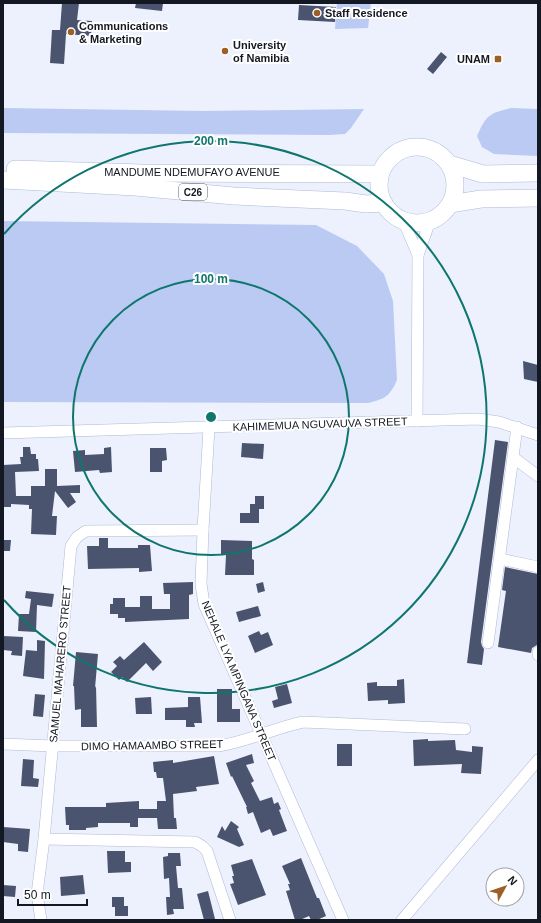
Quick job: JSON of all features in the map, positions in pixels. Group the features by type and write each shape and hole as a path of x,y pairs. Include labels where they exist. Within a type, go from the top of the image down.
{"main road":[{"path":"417,146 431,150 443,157 449,164 453,173 455,186 450,204 442,214 430,221 416,223 400,218 389,211 381,188 386,163 391,156 400,151 417,146"},
{"path":"449,164 483,174 538,173"},
{"name":"MANDUME NDEMUFAYO AVENUE","path":"3,168 142,173 381,188"},
{"name":"MANDUME NDEMUFAYO AVENUE","path":"3,180 135,187 234,196 345,201 366,204 381,188"},
{"path":"450,204 481,199 538,198"}],"street":[{"path":"400,218 418,255"},
{"path":"418,421 418,255 430,221"},
{"name":"KAHIMEMUA NGUVAUVA STREET","path":"3,433 478,419 499,422 538,435"},
{"path":"488,643 517,427"},
{"name":"NEHALE LYA MPINGANA STREET","path":"209,428 201,584 204,604 263,735 343,920"},
{"path":"514,458 538,476"},
{"name":"SAMUEL MAHARERO STREET","path":"41,920 38,894 71,546 77,537 86,531 203,530"},
{"path":"500,559 538,567"},
{"name":"DIMO HAMAAMBO STREET","path":"3,744 53,746 218,746 235,744 303,722 465,729"},
{"path":"402,920 538,760"},
{"path":"44,839 195,842 207,851 230,920"}],"shaded area":[{"path":"337,3 371,3 368,28 335,29"},
{"path":"3,108 204,111 364,109 345,134 329,135 3,133"},
{"path":"511,108 538,109 538,156 494,154 482,147 477,136 483,123 493,114"},
{"path":"3,221 316,225 357,246 384,274 393,301 397,380 392,390 386,396 368,403 3,402"}],"building":[{"name":"Communications & Marketing","path":"62,3 79,3 77,20 92,21 91,36 66,34 64,64 50,63 52,30 60,30"},
{"path":"136,3 163,3 162,11 135,8"},
{"name":"Staff Residence","path":"299,5 336,7 335,22 298,20"},
{"path":"441,52 447,57 433,74 427,69"},
{"path":"523,361 538,365 538,382 524,379"},
{"path":"495,440 508,442 481,642 484,649 482,665 467,663"},
{"path":"242,443 264,444 263,459 241,457"},
{"path":"23,447 30,447 31,454 36,454 39,471 15,472 16,496 31,496 31,486 45,486 45,469 57,469 57,486 80,485 80,493 70,493 76,502 68,508 55,491 52,516 57,516 56,535 31,534 32,509 29,509 29,505 11,504 11,507 3,507 3,465 21,464 20,457 23,457"},
{"path":"111,447 112,472 100,473 99,470 75,472 73,451 85,450 85,455 104,454 104,448"},
{"path":"150,448 166,448 167,460 162,461 162,472 150,472"},
{"path":"255,496 264,496 264,509 259,509 259,523 240,523 240,513 250,513 250,504 255,504"},
{"path":"99,538 108,538 108,548 138,548 138,545 150,545 152,571 139,572 139,568 88,569 87,546 99,546"},
{"path":"3,540 11,540 10,551 3,551"},
{"path":"221,540 252,541 254,575 225,575 226,555 221,555"},
{"path":"505,567 538,574 538,635 537,645 532,648 531,653 498,647 506,591 502,590"},
{"path":"193,582 193,594 189,595 189,619 125,622 125,618 118,618 118,614 110,614 110,604 113,604 113,598 125,598 125,607 140,607 140,596 152,596 152,609 170,609 170,594 164,594 163,583"},
{"path":"263,582 265,591 258,593 256,584"},
{"path":"26,591 54,594 52,607 37,605 36,632 18,631 19,614 29,614 31,599 25,598"},
{"path":"258,606 261,616 239,622 236,612"},
{"path":"259,631 261,635 268,632 273,645 255,653 248,636"},
{"path":"3,636 23,637 22,656 11,655 12,651 3,650"},
{"path":"37,640 45,641 44,679 23,676 26,650 37,651"},
{"path":"144,642 162,662 153,671 146,663 127,682 122,677 119,680 111,672 117,666 113,662 120,656 124,660"},
{"path":"76,652 98,654 95,688 96,686 97,727 81,727 81,709 75,710 73,686"},
{"path":"404,679 405,703 388,704 388,700 368,701 367,683 377,682 377,686 397,686 397,680"},
{"path":"287,684 292,703 274,708 272,701 278,699 275,687"},
{"path":"217,689 232,689 232,709 240,709 240,722 217,722"},
{"path":"35,694 45,695 43,717 33,716"},
{"path":"151,697 152,714 136,714 135,698"},
{"path":"188,697 200,697 202,723 194,723 195,727 186,727 186,720 165,720 165,708 188,707"},
{"path":"428,739 428,741 455,740 456,750 472,752 472,746 483,747 481,774 461,773 462,764 414,766 413,740"},
{"path":"337,744 352,744 352,766 337,766"},
{"path":"252,754 254,763 246,765 254,781 251,783 260,801 272,797 274,804 278,802 281,809 279,810 287,831 273,836 270,829 261,833 253,812 248,814 247,807 232,776 231,777 226,763"},
{"path":"214,756 219,784 196,787 197,791 173,794 174,818 176,818 177,829 158,829 157,818 138,818 138,827 130,827 130,823 98,823 98,827 86,828 86,830 69,830 69,825 66,825 65,807 106,807 106,803 139,801 139,809 157,809 157,801 166,801 163,778 157,778 156,772 154,772 153,762 173,760 173,763"},
{"path":"23,759 34,760 33,778 39,779 38,787 21,786"},
{"path":"231,821 239,827 237,829 244,845 239,847 217,837 222,826 225,831"},
{"path":"3,827 30,829 28,852 18,851 18,844 3,842"},
{"path":"107,851 125,851 125,862 131,862 131,872 108,873"},
{"path":"168,853 180,853 181,866 176,866 178,888 182,888 184,909 173,909 174,914 167,915 166,897 170,897 169,878 164,879 163,857 168,856"},
{"path":"301,858 326,916 317,920 311,920 309,916 300,920 295,920 286,891 290,890 288,884 290,884 282,866"},
{"path":"252,859 266,895 238,905 230,884 234,883 231,865"},
{"path":"83,875 85,894 61,896 60,877"},
{"path":"3,885 16,886 15,897 3,896"},
{"path":"208,891 215,919 204,920 197,894"},
{"path":"112,897 124,897 124,906 128,906 128,916 115,916 115,907 112,907"}],"place":[{"name":"Staff Residence","path":"317,13"},
{"name":"Communications & Marketing","path":"71,32"},
{"name":"University of Namibia","path":"225,51"},
{"name":"UNAM","path":"498,59"}]}
